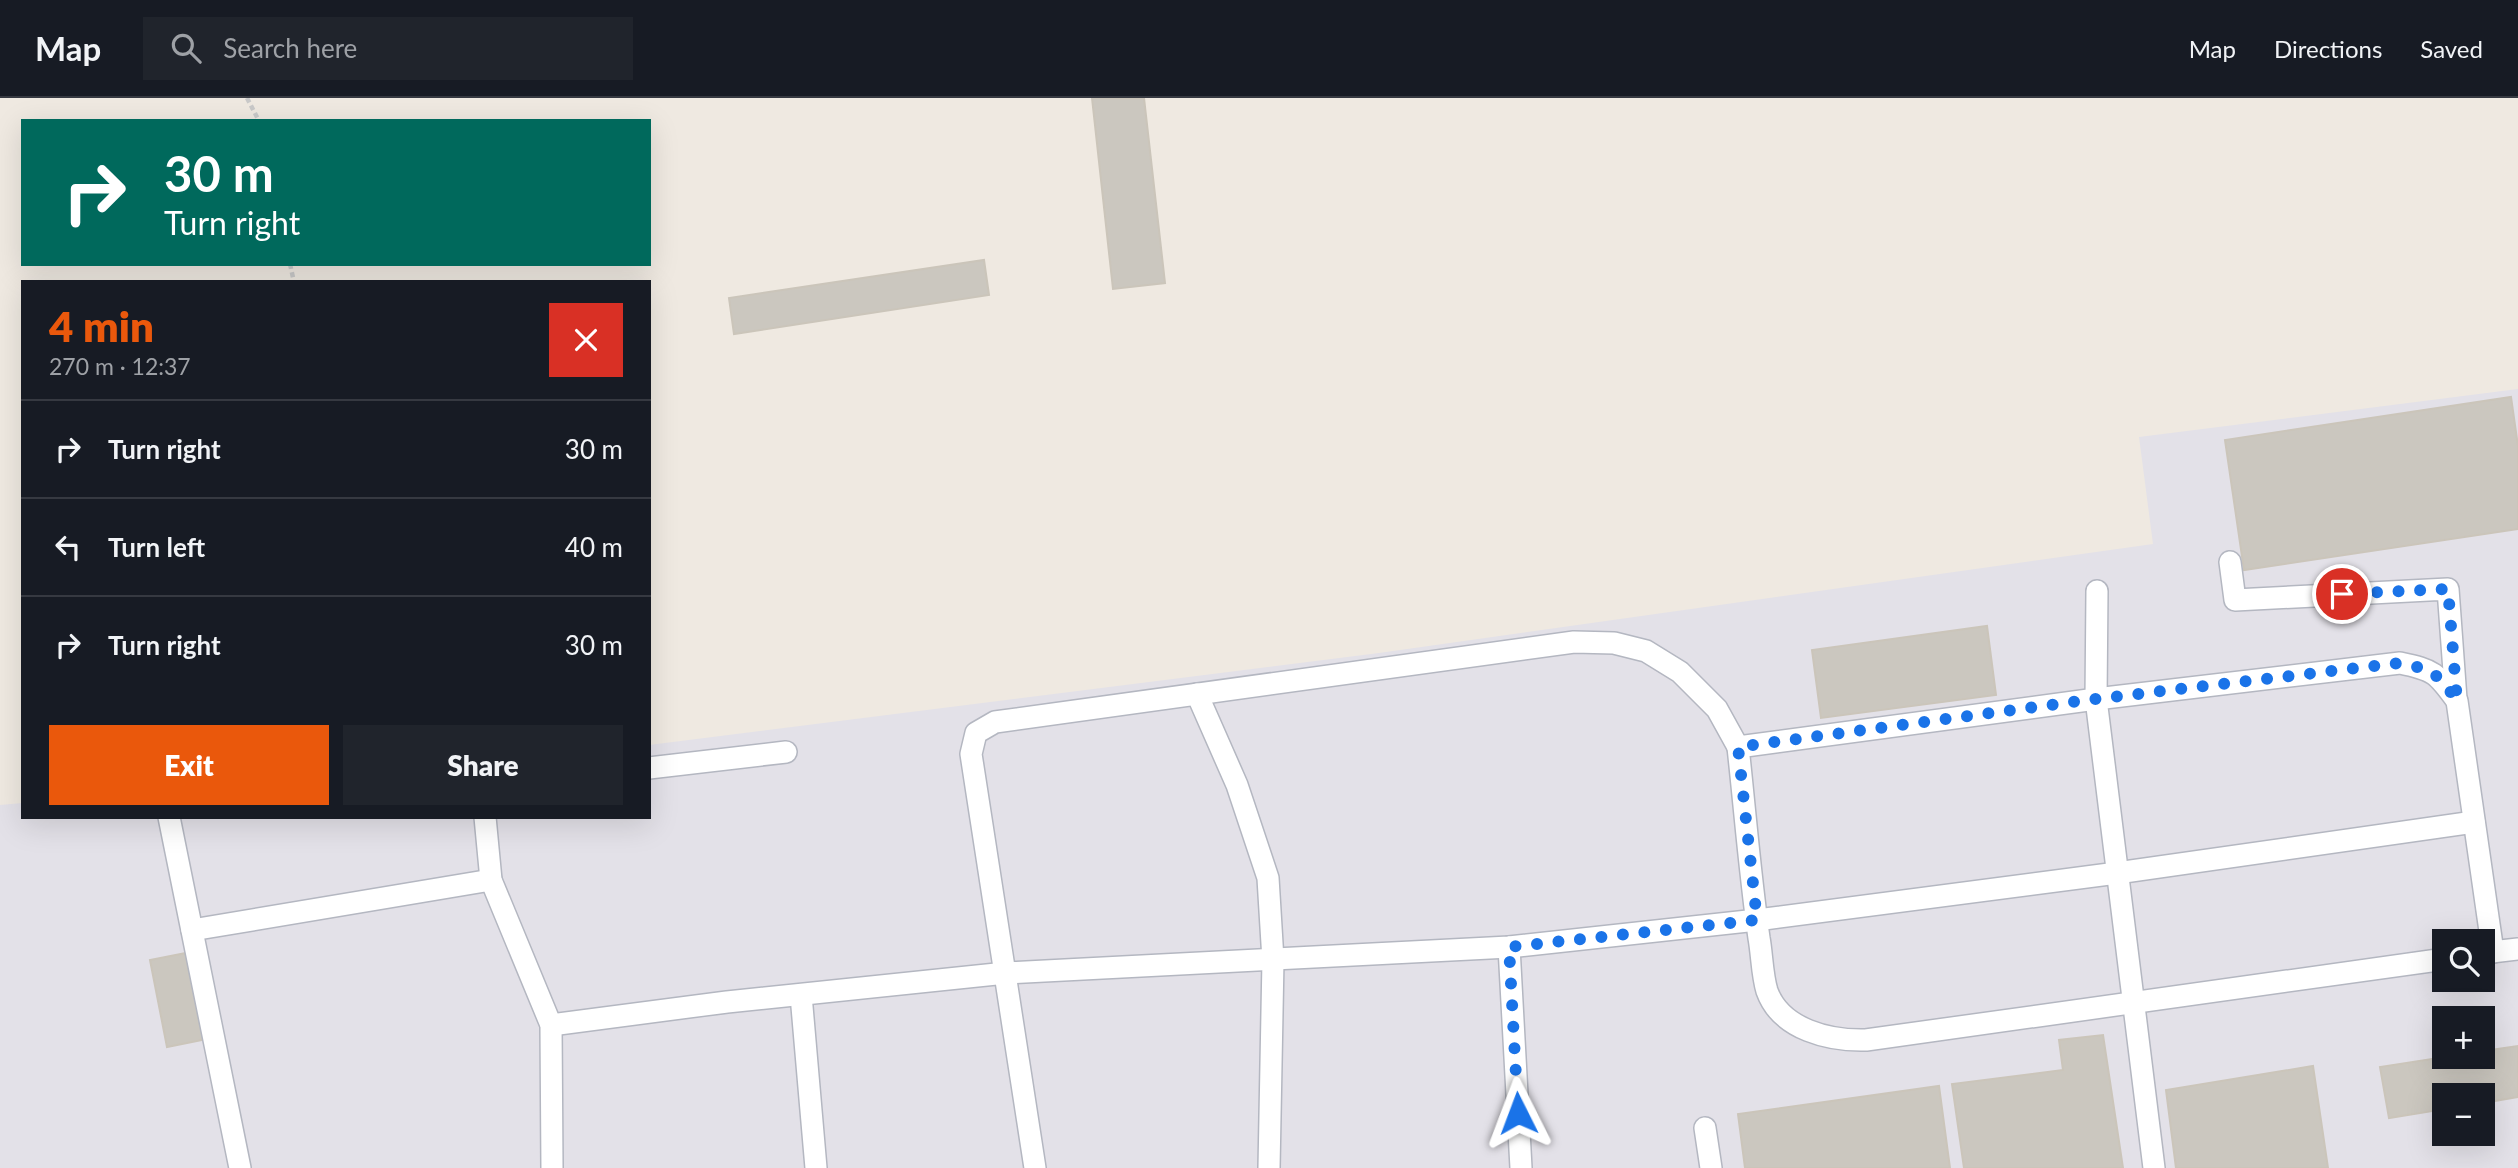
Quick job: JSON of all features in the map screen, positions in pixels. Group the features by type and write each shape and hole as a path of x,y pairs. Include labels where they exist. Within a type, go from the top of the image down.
{"lane":[{"path":"2230,562 2235,600 2448,589 2457,701 2485,929"},
{"path":"2097,590 2095,699 2154,1168"},
{"path":"1035,1168 971,754 976,733 995,722 1574,642 1614,643 1646,651 1680,672 1717,709 1738,747 1757,920 1768,991 1780,1009 1799,1026 1827,1038 1866,1040 2432,961"},
{"path":"1738,747 2095,699 2400,663 2426,668 2440,677 2457,701"},
{"path":"1197,694 1237,785 1268,878 1273,960 1269,1168"},
{"path":"651,768 786,752"},
{"path":"169,819 240,1168"},
{"path":"485,819 491,880 551,1025 552,1168"},
{"path":"551,1025 727,1002 1006,973 1509,947 1757,920 2117,873 2474,822"},
{"path":"192,930 491,880"},
{"path":"1509,947 1521,1168"},
{"path":"2495,952 2518,949"},
{"path":"801,995 816,1168"},
{"path":"1705,1128 1711,1168"}],"path":[{"path":"247,98 258,119"}],"shaded area":[{"path":"2518,389 2518,1168 0,1168 0,805 21,803 21,819 651,819 651,745 1379,653 2153,544 2139,437"}],"building":[{"path":"1092,98 1144,98 1165,283 1113,289"},
{"path":"984,260 989,295 734,334 729,298"},
{"path":"2511,397 2518,446 2518,529 2244,570 2225,440"},
{"path":"1987,626 1996,695 1821,718 1812,650"},
{"path":"191,952 207,1039 167,1047 150,960"},
{"path":"2103,1035 2123,1168 1964,1168 1952,1084 2063,1070 2059,1040"},
{"path":"2518,1046 2518,1097 2495,1101 2495,1083 2432,1083 2432,1111 2389,1118 2380,1067 2432,1059 2432,1069 2495,1069 2495,1049"},
{"path":"2313,1066 2328,1168 2176,1168 2166,1090"},
{"path":"1939,1086 1950,1168 1745,1168 1738,1114"}],"route":[{"path":"1518,1113 1509,947 1757,920 1738,747 2095,699 2400,663 2426,668 2440,677 2457,701 2448,589 2342,594"}]}
